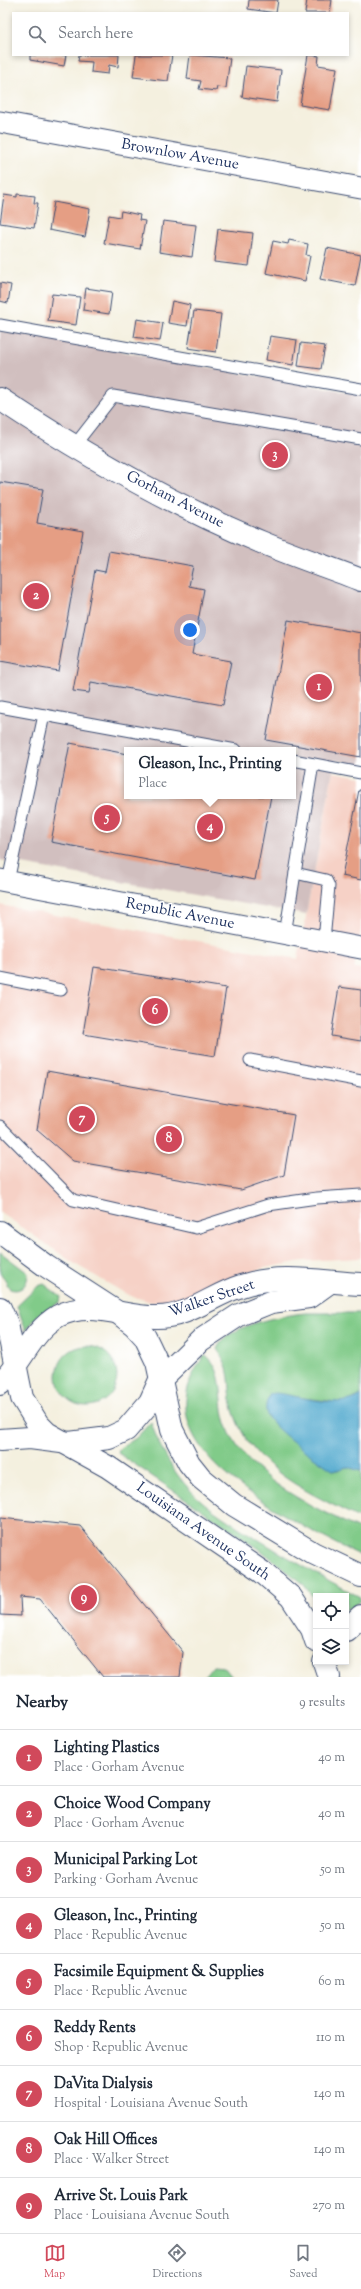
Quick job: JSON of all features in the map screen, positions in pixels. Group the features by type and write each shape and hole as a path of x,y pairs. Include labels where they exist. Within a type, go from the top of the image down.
{"main road":[{"name":"Gorham Avenue","path":"0,399 74,446 160,494 261,542 361,580"},
{"path":"0,1232 46,1266 117,1312 134,1325 145,1337 157,1362 172,1430 189,1463 201,1478 241,1509 313,1553 361,1576"},
{"name":"Walker Street","path":"117,1312 157,1317 197,1307 241,1286 283,1278 361,1284"},
{"name":"Walker Street","path":"160,1380 201,1340 239,1315 271,1302 309,1297 330,1282"},
{"path":"0,1308 7,1324 22,1398 29,1412 47,1433 69,1443"},
{"path":"0,1384 16,1366 39,1331 60,1316 86,1309 117,1312"},
{"path":"0,1440 30,1438 69,1443 110,1438 126,1430 150,1402 160,1380"},
{"name":"Louisiana Avenue South","path":"69,1443 208,1533 275,1582 291,1597 313,1632"},
{"path":"347,1629 361,1616"},
{"path":"325,1665 329,1677"},
{"path":"329,1677 331,1665"}],"street":[{"name":"Brownlow Avenue","path":"0,122 361,188"},
{"name":"Republic Avenue","path":"4,880 361,948"}],"lane":[{"path":"0,325 361,389"},
{"path":"74,446 114,396 361,439"},
{"path":"0,707 220,747"},
{"path":"4,880 44,715"},
{"path":"296,761 361,773"},
{"path":"285,934 313,764"},
{"path":"295,874 326,880 329,886 324,941"},
{"path":"0,978 62,990"},
{"path":"250,1060 361,1081"},
{"path":"0,1126 73,1200 196,1228 268,1205 317,1198 361,1195"}],"shaded area":[{"path":"0,331 37,336 361,395 361,765 335,760 306,915 0,860"},
{"path":"333,772 361,777 361,929 354,968 361,969 361,1258 302,1261 264,1268 245,1274 191,1299 172,1304 151,1302 128,1295 75,1264 0,1212 0,905 298,959"}],"green space":[{"path":"0,1252 28,1273 24,1286 18,1290 10,1289 0,1272"},
{"path":"44,1284 61,1297 60,1302 37,1316 26,1331 17,1306 38,1286"},
{"path":"306,1313 361,1313 361,1395 345,1403 270,1394 266,1405 334,1471 347,1467 361,1471 361,1519 304,1490 269,1465 255,1450 243,1433 234,1413 226,1366 217,1349 222,1341 231,1334 256,1323 284,1316"},
{"path":"81,1346 93,1346 109,1354 115,1364 117,1376 115,1388 109,1398 93,1406 81,1406 65,1398 57,1382 57,1370 65,1354"},
{"path":"204,1356 208,1357 217,1371 226,1423 235,1442 247,1459 282,1488 302,1500 361,1530 361,1556 273,1508 233,1480 214,1463 200,1445 189,1425 186,1404 190,1381"},
{"path":"151,1422 169,1462 184,1483 205,1504 274,1549 360,1597 360,1601 349,1609 349,1593 313,1593 313,1597 304,1585 258,1548 118,1453 119,1449 136,1438"},
{"path":"213,1666 224,1667 232,1677 204,1677"}],"water":[{"path":"276,1393 332,1402 353,1399 361,1395 361,1471 347,1467 334,1471 278,1429 271,1422 267,1415 266,1409 270,1394"}],"building":[{"path":"249,0 278,0 276,12 248,9"},
{"path":"307,0 332,0 330,12 305,12"},
{"path":"30,56 66,56 64,66 30,60"},
{"path":"79,56 119,56 118,67 109,65 108,74 91,72 92,62 78,61"},
{"path":"136,56 172,56 168,81 133,77"},
{"path":"190,56 230,58 226,88 217,87 216,91 199,89 201,81 187,79"},
{"path":"308,56 319,56 318,65 337,68 330,110 300,105"},
{"path":"246,66 281,70 277,102 242,97"},
{"path":"17,194 35,196 34,203 38,203 34,228 0,223 4,195 17,197"},
{"path":"54,202 90,209 85,237 49,230"},
{"path":"121,211 140,215 139,220 145,221 140,249 104,243 109,215 120,217"},
{"path":"163,221 196,225 192,257 159,252"},
{"path":"218,229 253,233 249,266 214,262"},
{"path":"289,240 308,244 306,255 310,256 305,281 266,273 273,241 288,244"},
{"path":"327,248 361,255 355,286 320,279"},
{"path":"0,283 11,285 8,303 0,301"},
{"path":"86,288 112,292 109,314 83,310"},
{"path":"52,294 80,297 76,325 48,321"},
{"path":"172,301 190,305 187,326 168,323"},
{"path":"194,311 221,314 216,352 188,348"},
{"path":"137,319 163,323 160,341 134,337"},
{"path":"270,336 297,340 293,365 266,360"},
{"path":"301,343 325,346 321,369 298,366"},
{"path":"0,482 43,489 37,523 83,531 58,671 0,661"},
{"path":"109,551 193,566 189,586 204,589 192,654 231,661 223,705 91,682 89,693 73,691 95,570 105,572"},
{"path":"288,620 361,633 361,757 266,740"},
{"path":"70,743 124,753 124,799 270,799 255,880 51,842"},
{"path":"359,790 361,790 361,880 342,876"},
{"path":"94,967 226,988 215,1056 83,1034"},
{"path":"339,987 361,990 361,1041 331,1036"},
{"path":"47,1071 294,1115 284,1175 241,1190 73,1161 37,1130"},
{"path":"0,1518 80,1526 183,1652 180,1677 103,1677 40,1599 20,1597 21,1616 0,1615"}],"place":[{"name":"Municipal Parking Lot","path":"275,455"},
{"name":"Choice Wood Company","path":"36,596"},
{"name":"Lighting Plastics","path":"319,687"},
{"name":"Facsimile Equipment & Supplies","path":"107,818"},
{"name":"Gleason, Inc., Printing","path":"210,827"},
{"name":"Reddy Rents","path":"155,1011"},
{"name":"DaVita Dialysis","path":"82,1119"},
{"name":"Oak Hill Offices","path":"169,1139"},
{"name":"Arrive St. Louis Park","path":"84,1598"}]}
